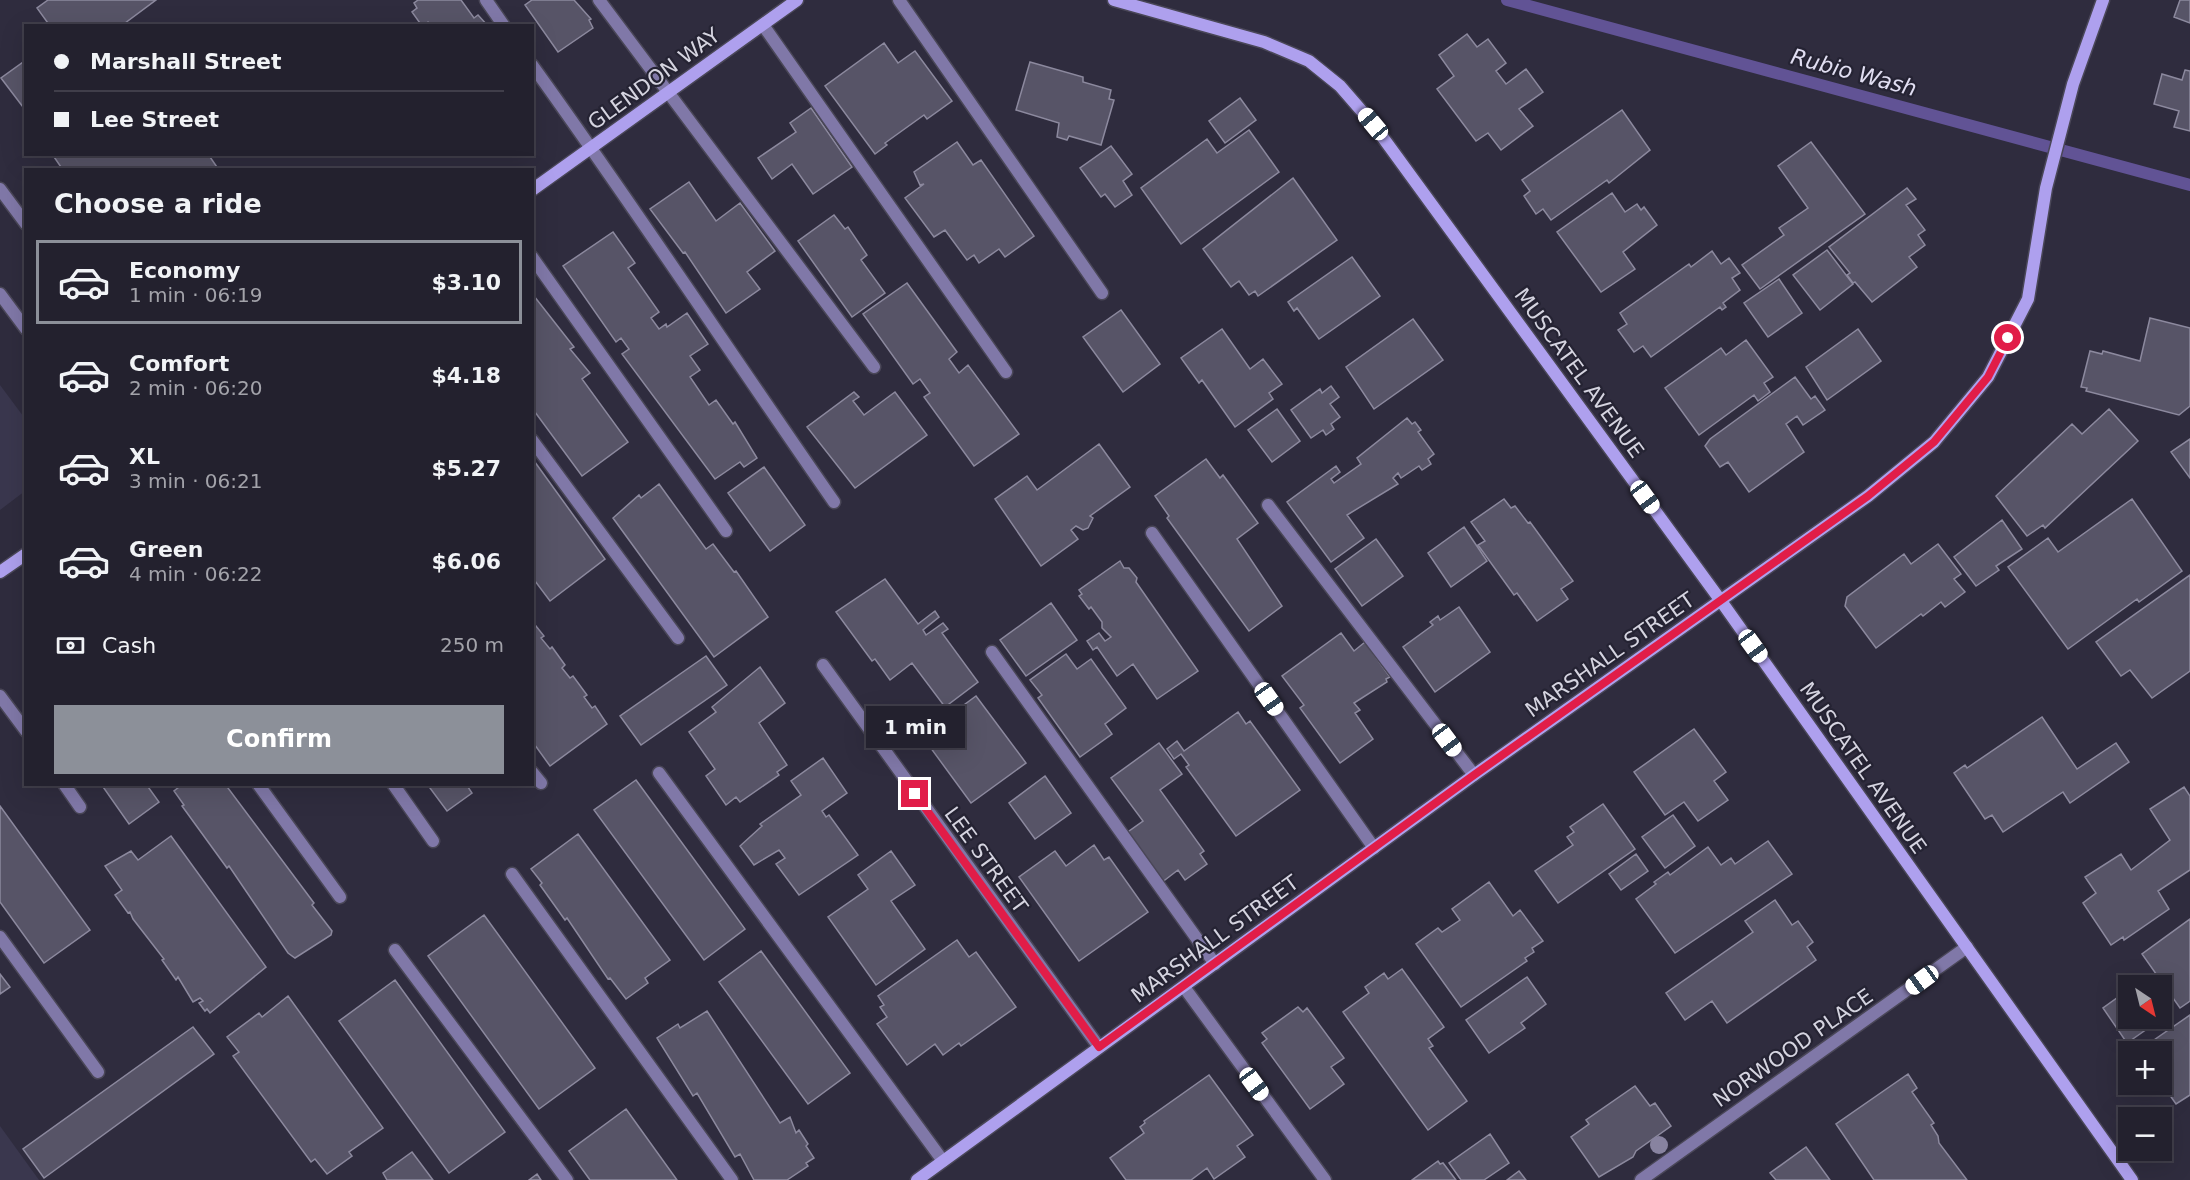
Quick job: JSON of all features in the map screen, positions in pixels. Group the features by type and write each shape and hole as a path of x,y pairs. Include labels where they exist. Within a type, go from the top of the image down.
{"street":[{"path":"486,0 503,24"},
{"path":"598,0 874,367"},
{"name":"GLENDON WAY","path":"534,189 797,0"},
{"path":"899,0 1102,293"},
{"name":"MUSCATEL AVENUE","path":"1114,0 1264,42 1309,61 1340,86 1373,124 1721,601 2132,1180"},
{"name":"MARSHALL STREET","path":"917,1180 1474,775 1868,496 1934,442 1988,377 2028,299 2046,188 2073,84 2103,0"},
{"path":"763,25 1006,372"},
{"path":"534,68 592,148 834,502"},
{"path":"0,189 24,221"},
{"path":"534,260 726,531"},
{"path":"0,294 24,326"},
{"path":"534,443 678,638"},
{"path":"1268,506 1474,775"},
{"path":"1152,533 1374,848"},
{"path":"0,572 24,555"},
{"path":"992,652 1215,964"},
{"name":"LEE STREET","path":"823,665 1099,1047"},
{"path":"0,696 24,728"},
{"path":"534,774 541,783"},
{"path":"659,774 943,1161"},
{"path":"65,786 80,807"},
{"path":"259,786 340,897"},
{"path":"394,786 433,841"},
{"path":"512,874 732,1180"},
{"path":"0,937 98,1072"},
{"name":"NORWOOD PLACE","path":"1641,1180 1967,947"},
{"path":"395,950 567,1180"},
{"path":"1184,987 1325,1180"}],"shaded area":[{"path":"0,385 24,417 24,492 0,510"},
{"path":"0,1126 39,1180 0,1180"}],"building":[{"path":"48,0 156,0 124,24 49,24 37,8"},
{"path":"418,0 461,0 474,18 478,15 486,24 429,24 428,22 421,24 412,12 417,8 414,3"},
{"path":"532,0 574,0 591,19 589,20 593,28 558,52 525,5"},
{"path":"2180,0 2190,0 2190,23 2174,17"},
{"path":"1467,34 1477,47 1488,39 1506,63 1496,71 1506,84 1526,69 1543,92 1519,109 1533,126 1501,150 1488,133 1476,141 1437,89 1454,76 1439,55"},
{"path":"884,43 898,63 915,51 952,101 927,119 924,115 885,143 887,145 875,154 825,86"},
{"path":"24,61 24,108 1,78"},
{"path":"1030,62 1083,77 1083,82 1111,90 1109,99 1114,100 1101,145 1069,136 1067,140 1057,137 1059,123 1016,110"},
{"path":"2185,70 2190,71 2190,131 2174,127 2179,111 2154,104 2162,74 2182,80"},
{"path":"1240,98 1256,120 1225,143 1209,121"},
{"path":"811,108 852,167 813,194 792,164 772,179 758,158 796,132 790,123"},
{"path":"1622,110 1650,150 1609,183 1607,180 1551,220 1543,209 1536,214 1524,196 1530,191 1522,180"},
{"path":"1249,130 1279,172 1181,244 1141,188 1207,139 1217,153"},
{"path":"957,142 973,165 981,160 1034,236 1005,257 999,249 979,263 974,255 967,260 945,230 934,237 905,198 924,184 920,185 914,172"},
{"path":"1811,142 1865,214 1760,289 1742,265 1784,235 1779,228 1808,208 1778,166"},
{"path":"1111,146 1132,174 1123,181 1132,195 1115,207 1105,194 1101,197 1080,168"},
{"path":"53,156 209,156 218,168 62,168"},
{"path":"1293,178 1337,240 1258,296 1255,291 1249,295 1239,281 1231,287 1203,249"},
{"path":"689,182 716,221 740,203 775,251 747,272 760,289 726,313 685,252 683,253 650,209"},
{"path":"1907,188 1916,199 1906,205 1925,230 1918,235 1925,245 1909,257 1917,267 1872,302 1855,282 1853,283 1847,275 1850,273 1829,247"},
{"path":"1612,193 1625,212 1637,204 1641,210 1644,207 1657,225 1623,252 1635,269 1601,292 1557,232"},
{"path":"834,215 845,229 848,227 867,255 861,260 885,293 852,317 798,241"},
{"path":"613,232 635,263 628,268 659,312 651,318 659,329 666,324 667,327 687,313 708,344 690,356 700,370 690,377 709,405 716,400 733,424 735,422 757,458 744,467 740,462 715,479 622,354 629,349 621,338 616,342 563,266"},
{"path":"1827,250 1853,284 1820,310 1793,275"},
{"path":"1712,251 1721,264 1729,258 1740,273 1732,278 1740,290 1723,303 1726,307 1722,310 1720,307 1651,357 1643,346 1634,352 1618,330 1627,324 1620,313 1689,264 1691,267"},
{"path":"1352,257 1380,296 1319,339 1297,308 1294,311 1288,302"},
{"path":"1779,279 1802,313 1768,337 1744,303"},
{"path":"907,283 957,352 949,359 959,373 968,365 1019,434 974,466 924,397 930,393 920,379 913,384 863,314"},
{"path":"534,296 574,347 570,349 590,373 582,379 628,442 582,476 534,411"},
{"path":"1121,310 1160,364 1123,392 1083,337"},
{"path":"2150,318 2190,328 2190,406 2179,415 2086,391 2087,388 2081,387 2090,351 2102,354 2103,351 2140,361"},
{"path":"1413,319 1443,360 1374,409 1346,367"},
{"path":"1222,329 1250,369 1263,359 1282,384 1269,393 1273,399 1235,427 1202,380 1199,383 1181,358"},
{"path":"1858,329 1881,361 1827,400 1806,367"},
{"path":"1746,340 1773,377 1764,383 1770,392 1758,401 1754,395 1699,435 1665,388 1721,348 1726,355"},
{"path":"1795,377 1811,399 1815,396 1825,410 1803,425 1797,416 1786,424 1804,452 1749,492 1728,462 1720,467 1705,446 1710,439"},
{"path":"1331,386 1339,397 1330,404 1340,417 1331,424 1334,429 1326,435 1323,430 1311,438 1291,410 1320,389 1322,393"},
{"path":"854,392 859,397 853,401 864,415 895,392 927,435 855,488 807,427"},
{"path":"1277,409 1300,441 1272,462 1248,430"},
{"path":"2109,409 2138,441 2045,528 2043,525 2027,536 1996,496 2072,424 2082,434"},
{"path":"1407,418 1412,424 1415,422 1421,430 1418,432 1434,454 1428,459 1431,464 1422,470 1419,466 1401,478 1398,473 1393,478 1398,484 1347,515 1364,538 1331,562 1287,502 1336,466 1340,472 1331,479 1334,483 1361,464 1357,458"},
{"path":"2190,439 2190,478 2171,452"},
{"path":"1099,444 1130,487 1090,516 1093,518 1088,528 1083,530 1076,526 1071,530 1078,539 1041,566 995,499 1027,476 1037,490"},
{"path":"1206,459 1220,478 1223,475 1258,523 1237,539 1282,606 1249,631 1167,518 1169,516 1155,496"},
{"path":"534,461 605,559 550,601 534,580"},
{"path":"764,467 805,525 770,551 728,493"},
{"path":"659,484 706,549 713,544 734,572 736,571 768,617 714,657 613,518 639,495 641,498"},
{"path":"1504,499 1511,508 1515,506 1528,523 1530,522 1573,581 1561,589 1568,599 1537,621 1517,593 1514,595 1478,545 1485,541 1471,522"},
{"path":"2132,499 2182,571 2139,602 2137,599 2068,649 2008,567 2048,538 2058,552"},
{"path":"2002,520 2022,549 1996,566 1999,570 1976,586 1954,557"},
{"path":"1464,527 1487,561 1451,587 1428,553"},
{"path":"1376,539 1403,576 1362,606 1335,569"},
{"path":"1938,544 1961,574 1954,579 1965,592 1945,607 1941,602 1923,616 1921,614 1876,648 1845,606 1847,597 1904,554 1911,564"},
{"path":"1120,561 1124,568 1129,568 1137,578 1136,582 1198,671 1157,699 1133,664 1117,676 1097,647 1093,650 1087,641 1099,633 1105,641 1111,637 1102,628 1102,622 1091,607 1089,609 1079,596 1082,594 1079,590"},
{"path":"2190,575 2190,671 2152,698 2130,670 2121,676 2096,642"},
{"path":"885,579 918,624 935,611 939,617 923,630 926,635 943,623 948,629 942,633 978,682 945,707 912,663 890,680 875,659 872,661 836,612"},
{"path":"1051,603 1077,640 1026,676 1000,640"},
{"path":"1459,607 1490,652 1435,692 1403,647 1433,625 1430,622 1438,616 1440,620"},
{"path":"534,624 544,636 541,638 550,649 552,647 565,665 562,668 570,678 573,676 587,695 584,697 592,708 595,706 607,724 550,766 534,744"},
{"path":"1341,633 1354,651 1365,642 1390,677 1386,679 1387,682 1354,703 1360,710 1355,713 1373,739 1340,763 1300,708 1304,705 1282,676"},
{"path":"1066,654 1077,669 1091,659 1126,708 1105,724 1112,734 1080,757 1038,698 1042,695 1030,680"},
{"path":"706,656 727,685 641,745 620,716"},
{"path":"760,667 785,703 759,723 787,765 777,772 779,775 740,802 736,797 726,805 706,776 715,769 689,732 716,712 712,707"},
{"path":"976,696 1026,763 971,803 922,736"},
{"path":"1238,712 1246,724 1250,721 1300,790 1236,836 1186,767 1189,765 1181,754 1174,759 1167,749 1177,741 1184,751"},
{"path":"2042,717 2077,769 2116,743 2129,762 2070,803 2063,792 2003,832 1992,815 1985,819 1954,773 1965,765 1967,768"},
{"path":"1694,729 1726,772 1714,781 1728,800 1698,821 1684,802 1665,815 1634,772"},
{"path":"1159,743 1182,774 1160,790 1204,851 1200,854 1207,864 1185,880 1178,870 1161,883 1125,834 1143,821 1111,778"},
{"path":"823,758 847,793 822,811 826,817 829,815 858,855 799,895 776,864 785,858 779,850 754,865 740,846 762,826 760,824 801,795 791,781"},
{"path":"1045,776 1071,813 1035,839 1009,803"},
{"path":"636,780 745,929 704,960 594,810"},
{"path":"102,786 147,786 159,802 129,824"},
{"path":"180,786 226,786 314,903 312,905 332,931 331,935 295,958 288,953 229,866 227,868 182,806 184,805 174,791"},
{"path":"428,786 467,786 472,793 447,811"},
{"path":"2184,787 2190,796 2190,870 2158,891 2169,909 2124,940 2123,937 2111,945 2083,903 2096,893 2085,877 2121,854 2131,870 2170,840 2150,809"},
{"path":"1603,804 1635,849 1558,903 1535,871 1573,845 1567,837 1574,832 1570,827"},
{"path":"0,806 90,930 44,963 0,902"},
{"path":"1673,815 1695,846 1665,868 1642,837"},
{"path":"578,834 670,960 645,978 648,983 626,999 610,978 608,979 567,918 565,920 540,885 542,883 531,869"},
{"path":"171,836 266,967 210,1013 207,1009 205,1011 199,1003 203,1001 200,998 193,1002 178,977 176,980 162,960 164,959 115,895 122,890 105,866 131,851 138,860"},
{"path":"1768,841 1792,874 1675,953 1636,899 1656,884 1654,882 1668,872 1670,875 1708,847 1721,865 1731,858 1735,864"},
{"path":"1094,845 1104,860 1109,857 1148,912 1079,961 1019,877 1055,851 1066,866"},
{"path":"891,851 915,885 891,901 925,949 876,985 828,917 868,889 858,875"},
{"path":"1636,854 1648,871 1621,890 1609,874"},
{"path":"1489,882 1513,916 1520,910 1543,941 1532,948 1534,952 1525,958 1527,961 1461,1007 1416,944 1438,928 1442,932 1460,920 1452,909"},
{"path":"1775,900 1792,925 1798,921 1813,942 1807,947 1816,960 1727,1023 1712,1001 1685,1020 1666,993 1753,932 1745,921"},
{"path":"484,915 595,1068 539,1109 428,956"},
{"path":"2190,919 2190,1001 2180,1008 2172,997 2172,975 2157,975 2142,954"},
{"path":"957,940 969,957 976,952 1016,1007 961,1046 959,1043 943,1055 935,1044 907,1065 877,1024 887,1017 880,1007 884,1005 878,996"},
{"path":"761,951 850,1073 808,1104 719,982"},
{"path":"1402,969 1444,1027 1428,1039 1433,1046 1429,1048 1467,1101 1428,1130 1343,1012 1369,993 1365,987 1384,973 1388,979"},
{"path":"0,974 10,987 0,994"},
{"path":"1527,977 1546,1004 1521,1023 1525,1028 1489,1053 1466,1020"},
{"path":"395,980 505,1132 449,1173 339,1021"},
{"path":"288,996 383,1128 349,1152 352,1156 327,1174 315,1159 311,1162 233,1056 239,1052 227,1037 259,1013 262,1017"},
{"path":"2118,997 2118,1029 2147,1029 2130,1041 2126,1041 2103,1008"},
{"path":"1298,1007 1303,1012 1307,1008 1344,1058 1331,1067 1344,1084 1310,1109 1262,1043 1267,1039 1262,1033"},
{"path":"707,1011 780,1123 790,1117 796,1133 799,1130 808,1144 806,1146 814,1158 806,1163 808,1166 787,1180 754,1180 740,1154 735,1157 697,1093 693,1096 657,1038 678,1024 680,1028"},
{"path":"2190,1015 2190,1095 2176,1104 2170,1095 2172,1095 2172,1041 2152,1041"},
{"path":"193,1027 214,1054 44,1178 23,1149"},
{"path":"1908,1074 1917,1088 1912,1092 1934,1123 1931,1125 1938,1136 1939,1143 1967,1180 1874,1180 1836,1124"},
{"path":"1209,1075 1253,1135 1237,1146 1245,1157 1214,1179 1207,1168 1191,1180 1126,1180 1110,1158 1144,1133 1140,1127 1145,1123 1144,1121"},
{"path":"1635,1086 1650,1106 1655,1103 1671,1126 1636,1151 1633,1157 1599,1177 1571,1137 1589,1124 1586,1120"},
{"path":"626,1109 677,1180 590,1180 569,1151"},
{"path":"1490,1134 1509,1163 1484,1180 1461,1180 1449,1163"},
{"path":"1806,1147 1830,1180 1776,1180 1770,1173"},
{"path":"412,1152 433,1180 387,1180 383,1173"},
{"path":"1438,1161 1440,1164 1443,1163 1456,1180 1412,1180"},
{"path":"1519,1171 1526,1180 1507,1180"},
{"path":"537,1174 541,1180 529,1180"}],"waterway":[{"name":"Rubio Wash","path":"1507,0 2190,185"}],"route":[{"path":"915,794 1061,998 1099,1047 1474,775 1868,496 1934,442 1988,377 2008,338"}]}
